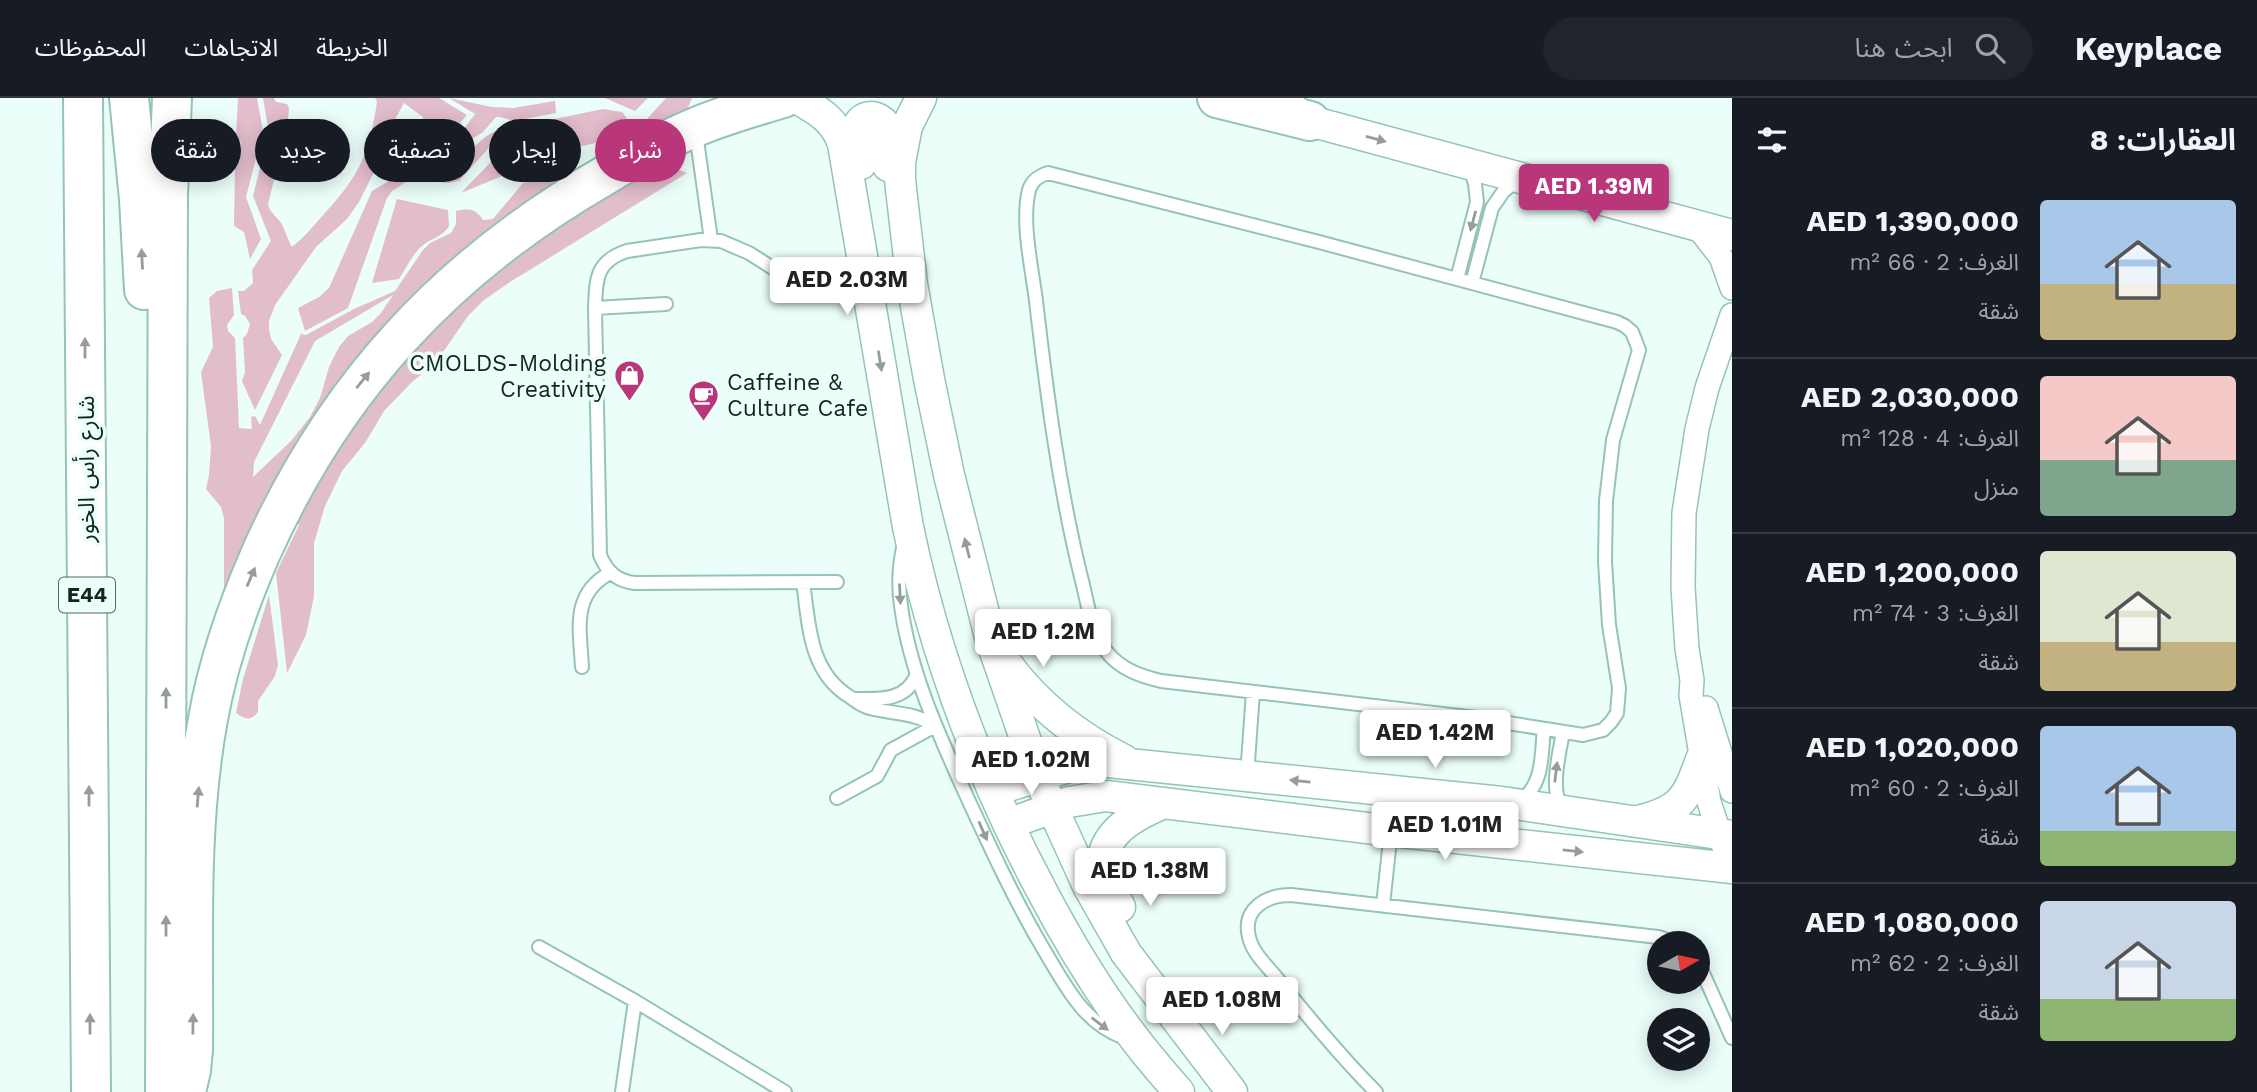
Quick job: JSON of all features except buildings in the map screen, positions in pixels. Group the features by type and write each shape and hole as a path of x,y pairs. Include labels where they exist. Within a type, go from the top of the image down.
{"highway":[{"name":"شارع رأس الخور","path":"83,98 91,1092"},
{"path":"129,98 140,226 148,429 153,463 166,495"},
{"path":"166,1092 166,495 168,195 172,98"},
{"path":"186,1092 193,1050 197,804 208,717 231,629 247,584 305,463 352,394 405,332 477,263 556,203 626,163 695,127 783,98"},
{"path":"1217,98 1310,121"}],"street":[{"path":"796,98 828,118 840,135 908,527 930,570 1015,775 1029,800 1051,807 1126,953 1232,1092"},
{"path":"921,98 907,126 900,162 906,237 932,393 990,637 1015,775 1008,824 1075,951 1137,1043 1179,1092"},
{"path":"1276,98 1310,121 1732,235"},
{"path":"858,229 866,206 857,127 865,118 877,117 888,132 888,178 894,222 906,237"},
{"path":"1697,226 1732,225"},
{"path":"1697,226 1721,257 1732,288"},
{"path":"1008,824 1051,807 1106,796 1732,869 1725,835 1709,802 1691,695 1692,680 1682,587 1684,513 1697,429 1707,388 1732,315"},
{"path":"990,637 1016,677 1048,711 1088,740 1131,764"},
{"path":"1692,680 1702,695 1732,791"},
{"path":"1634,822 1663,815 1679,803 1691,785 1702,757"},
{"path":"1015,775 1088,763 1131,764 1516,804 1725,835"},
{"path":"1165,803 1137,814 1122,825 1107,848 1103,863 1111,890 1160,976 1171,1014"},
{"path":"1022,854 1033,837 1045,838 1115,961 1150,1011 1206,1078 1226,1092"}],"lane":[{"path":"695,127 711,240"},
{"path":"1457,279 1477,202 1468,163"},
{"path":"1048,173 1059,175 1457,279 1617,322 1632,332 1639,350 1613,440 1606,501 1605,561 1609,625 1619,688 1617,713 1611,722 1603,730 1583,735 1477,718 1161,681 1140,676 1121,666 1106,651 1095,632 1073,544 1051,417 1027,225 1030,186 1037,177 1048,173"},
{"path":"1472,283 1492,208 1503,192 1521,177"},
{"path":"790,279 735,246 711,240 627,251 615,255 605,263 598,275 595,308 598,545 604,565 610,573 626,582 837,582"},
{"path":"595,308 666,304"},
{"path":"908,527 899,590 904,625 935,726 1012,892 1068,989 1095,1021 1114,1034 1137,1043"},
{"path":"582,667 580,608 590,587 610,573"},
{"path":"803,582 815,656 831,683 870,709 913,715 935,726"},
{"path":"853,699 890,698 899,695 911,687 917,674"},
{"path":"1247,776 1253,692"},
{"path":"837,798 877,776 891,750 935,726"},
{"path":"1516,804 1524,799 1537,783 1544,729"},
{"path":"1561,811 1555,777 1563,732"},
{"path":"1383,905 1391,831"},
{"path":"1376,1092 1312,1021 1254,950 1248,937 1248,923 1254,910 1264,900 1277,895 1647,936"},
{"path":"539,947 786,1092"},
{"path":"1710,989 1732,1038"},
{"path":"622,1092 635,1001"}],"shaded area":[{"path":"238,98 257,98 261,119 255,119 255,162 246,197 261,239 250,259 244,232 234,226 235,182 241,182 241,119 237,119"},
{"path":"263,98 274,98 276,102 287,104 288,119 267,119"},
{"path":"375,98 439,98 467,115 464,119 423,119 404,103 395,119 374,119 377,102"},
{"path":"449,98 492,107 513,108 555,101 556,113 524,119 489,119 489,125 475,137 475,119 471,119 475,114"},
{"path":"605,98 648,98 635,111"},
{"path":"666,98 692,98 683,119 647,119"},
{"path":"603,109 622,112 627,118 595,119 595,143 583,146 581,119 554,119"},
{"path":"489,135 489,148 475,163 475,146"},
{"path":"364,155 364,182 369,182 359,202 347,219 316,247 275,305 269,329 271,339 282,355 255,410 242,381 245,372 243,338 250,324 241,314 238,291 244,291 253,283 252,270 271,241 253,196 257,182 274,182 268,204 293,246 336,200 350,182"},
{"path":"595,160 595,164 581,174 581,166"},
{"path":"489,164 489,181 461,193 472,182 475,182 475,178"},
{"path":"387,182 406,182 392,191 387,198 348,308 305,331 298,308 319,297 329,288 372,191"},
{"path":"570,182 465,256 224,603 224,518 221,507 206,489 211,446 201,372 213,347 209,298 217,291 232,288 234,315 227,325 228,331 235,338 239,428 252,429 251,417 255,416 260,425 301,334 306,335 395,291 423,250 430,243 451,233 456,224 456,211 472,210 483,220 493,219 523,183","holes":["393,295 372,322 348,336 339,347 310,417 291,441 253,477 254,462 315,341"]},
{"path":"627,182 672,182 484,300 468,316 434,365 413,381 384,411 365,443 342,471 325,506 314,543 314,596 306,635 287,673 276,573 299,525 291,514 340,432 475,280"},
{"path":"397,199 448,210 449,226 418,250 399,279 372,283"},
{"path":"269,595 278,665 275,676 258,701 258,712 252,717 242,717 236,713 243,679"}],"place":[{"name":"CMOLDS-Molding Creativity","path":"629,403"},
{"name":"Caffeine & Culture Cafe","path":"704,422"}]}
